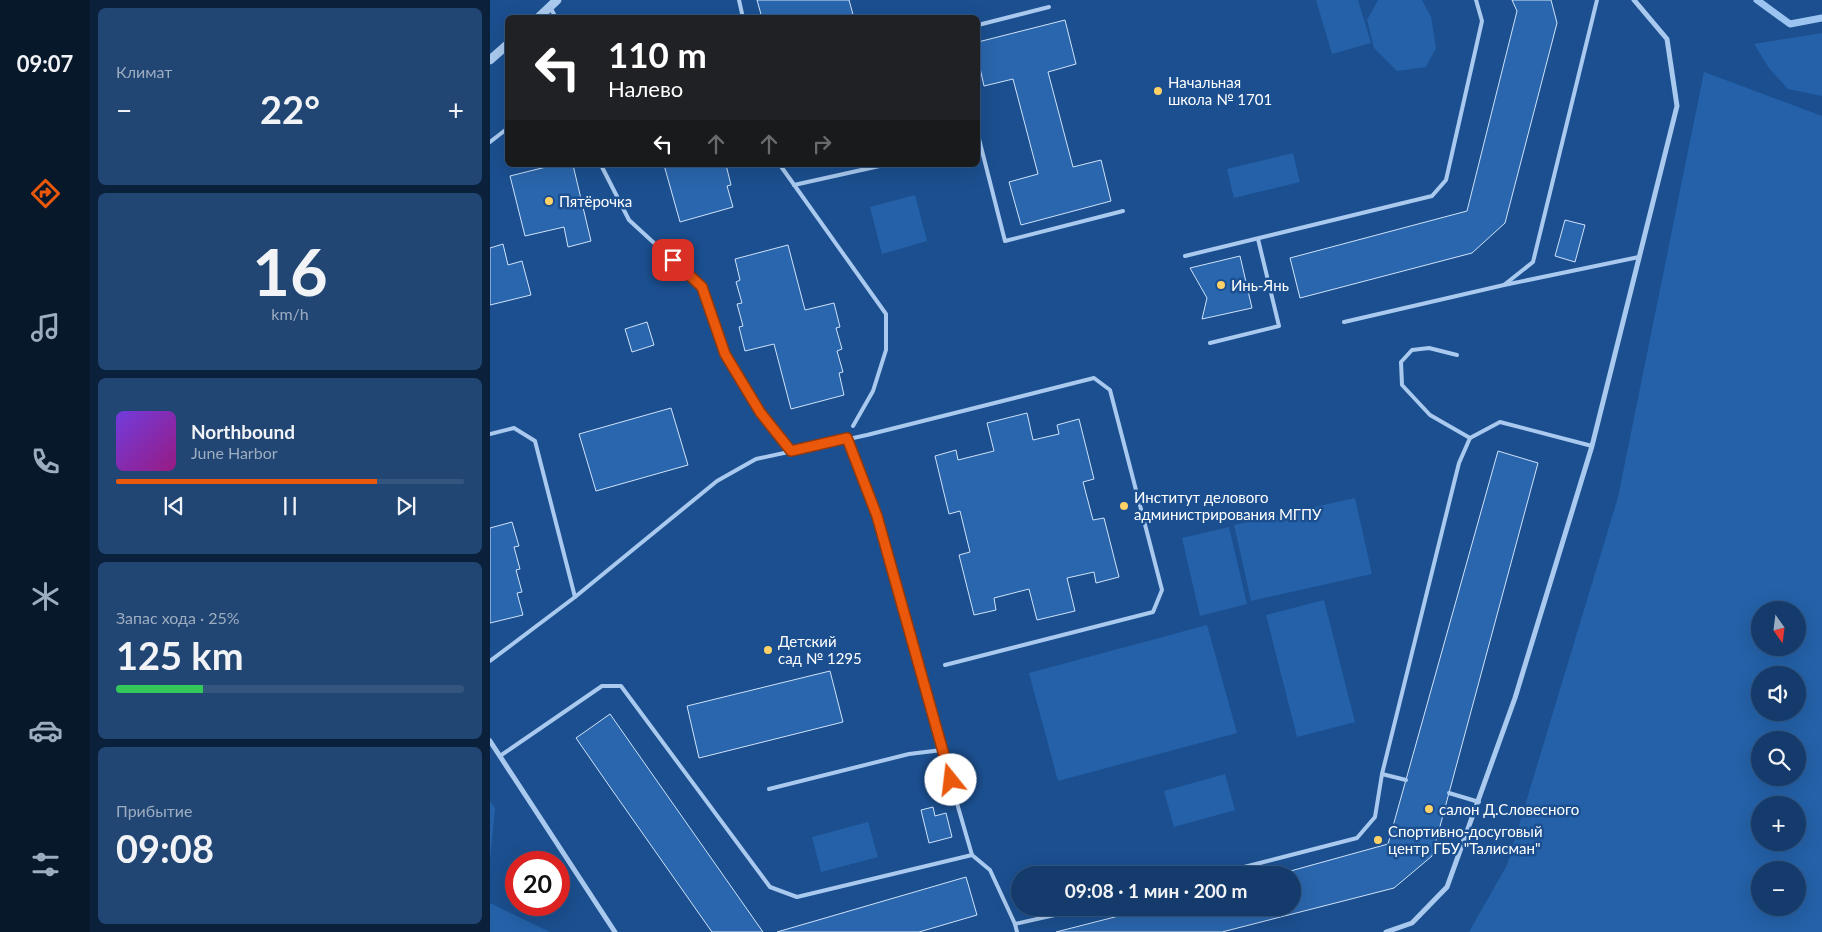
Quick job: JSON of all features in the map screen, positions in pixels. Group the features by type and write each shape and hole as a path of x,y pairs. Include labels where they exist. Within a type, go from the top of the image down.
{"street":[{"path":"541,15 557,0"},
{"path":"1386,932 1412,923 1448,887 1515,698 1592,446 1677,106 1667,38 1634,0"},
{"path":"490,60 505,47"},
{"path":"490,741 615,932"}],"lane":[{"path":"739,0 742,15"},
{"path":"1185,256 1432,196 1446,180 1482,21 1476,0"},
{"path":"1504,285 1533,262 1597,0"},
{"path":"550,7 554,15"},
{"path":"980,24 1049,7"},
{"path":"490,142 505,130"},
{"path":"980,148 1005,241 1123,211"},
{"path":"602,167 629,220 702,287 725,354 760,412 791,451"},
{"path":"781,167 886,314 886,350 873,391 853,426"},
{"path":"794,185 875,167"},
{"path":"1210,343 1279,326 1258,239"},
{"path":"1344,322 1504,285 1639,257"},
{"path":"1458,354 1429,348 1412,350 1401,362 1402,385 1430,415 1470,438"},
{"path":"490,661 575,597 717,481 756,459 867,435 1094,378 1110,390 1162,590 1153,612 945,664"},
{"path":"1248,866 1357,838 1375,817 1382,774 1459,463 1470,438 1500,422 1592,446"},
{"path":"490,434 514,428 535,441 575,597"},
{"path":"847,438 877,516 972,854 990,870 1017,932"},
{"path":"500,756 602,686 621,686 770,888 797,897 972,854"},
{"path":"768,789 910,754 942,750"},
{"path":"1382,774 1406,780"},
{"path":"1449,793 1479,802"},
{"path":"1015,924 1050,916"}],"shaded area":[{"path":"1316,0 1358,0 1371,43 1332,54"},
{"path":"1378,0 1422,0 1431,17 1436,48 1426,67 1397,71 1374,48 1367,20"},
{"path":"1822,33 1822,96 1788,89 1769,68 1754,44"},
{"path":"1704,72 1822,116 1822,932 1469,932 1507,865 1618,497"},
{"path":"1293,153 1300,182 1234,198 1227,169"},
{"path":"915,195 927,241 882,254 870,207"},
{"path":"1355,498 1372,574 1251,601 1234,525"},
{"path":"1229,527 1247,604 1200,616 1182,538"},
{"path":"1324,600 1355,722 1297,737 1266,615"},
{"path":"1207,625 1237,733 1058,781 1029,673"},
{"path":"1225,774 1235,810 1174,827 1164,791"},
{"path":"490,801 495,808 490,861"},
{"path":"868,822 878,857 821,872 812,837"},
{"path":"490,903 505,910 505,916 517,916 550,932 490,932"}],"building":[{"path":"757,0 849,0 853,15 761,15"},
{"path":"1512,0 1551,0 1557,23 1505,223 1472,253 1300,298 1290,258 1467,211 1517,11"},
{"path":"1065,20 1076,64 1048,72 1073,167 1101,160 1111,201 1021,225 1009,182 1038,174 1013,79 984,86 980,68 980,41"},
{"name":"Пятёрочка","path":"546,167 573,167 591,241 568,247 564,227 525,236 510,176"},
{"path":"665,167 726,167 731,185 727,186 733,207 680,222"},
{"path":"1565,220 1585,225 1575,262 1555,256"},
{"path":"503,244 508,265 522,261 531,295 490,305 490,248"},
{"path":"788,245 805,310 834,303 840,327 836,328 842,349 837,351 843,372 839,373 844,395 791,409 774,344 745,351 739,327 743,326 737,304 742,303 736,282 740,280 735,259"},
{"path":"1240,256 1252,308 1202,319 1207,298 1190,268"},
{"path":"647,322 654,345 632,352 625,329"},
{"path":"671,408 688,465 596,491 579,434"},
{"path":"1027,413 1033,440 1059,434 1057,425 1079,419 1094,479 1083,482 1093,520 1104,518 1119,577 1096,583 1094,572 1067,578 1075,611 1037,620 1029,589 994,598 996,610 974,615 959,555 970,552 960,511 949,514 935,456 956,450 958,460 994,451 987,423"},
{"path":"1498,451 1538,463 1432,856 1394,888 1301,912 1301,868 1388,844"},
{"path":"512,522 519,546 514,547 520,569 516,570 522,592 517,593 523,615 490,623 490,528"},
{"path":"830,671 843,722 699,758 687,706"},
{"path":"610,714 763,932 712,932 610,787 576,738"},
{"path":"933,807 935,816 946,813 952,837 929,843 921,810"},
{"path":"966,877 977,915 919,932 777,932"},
{"path":"1119,916 1285,916 1222,932 1056,932"}],"waterway":[{"path":"1757,0 1790,24 1822,18"}],"place":[{"name":"Начальная школа № 1701","path":"1158,91"},
{"name":"Пятёрочка","path":"549,201"},
{"name":"Инь-Янь","path":"1221,285"},
{"name":"Институт делового администрирования МГПУ","path":"1124,506"},
{"name":"Детский сад № 1295","path":"768,650"},
{"name":"салон Д.Словесного","path":"1429,809"},
{"name":"Спортивно-досуговый центр ГБУ \"Талисман\"","path":"1378,840"}],"route":[{"path":"673,260 702,287 725,354 760,412 791,451 847,438 877,516 951,780"}]}
